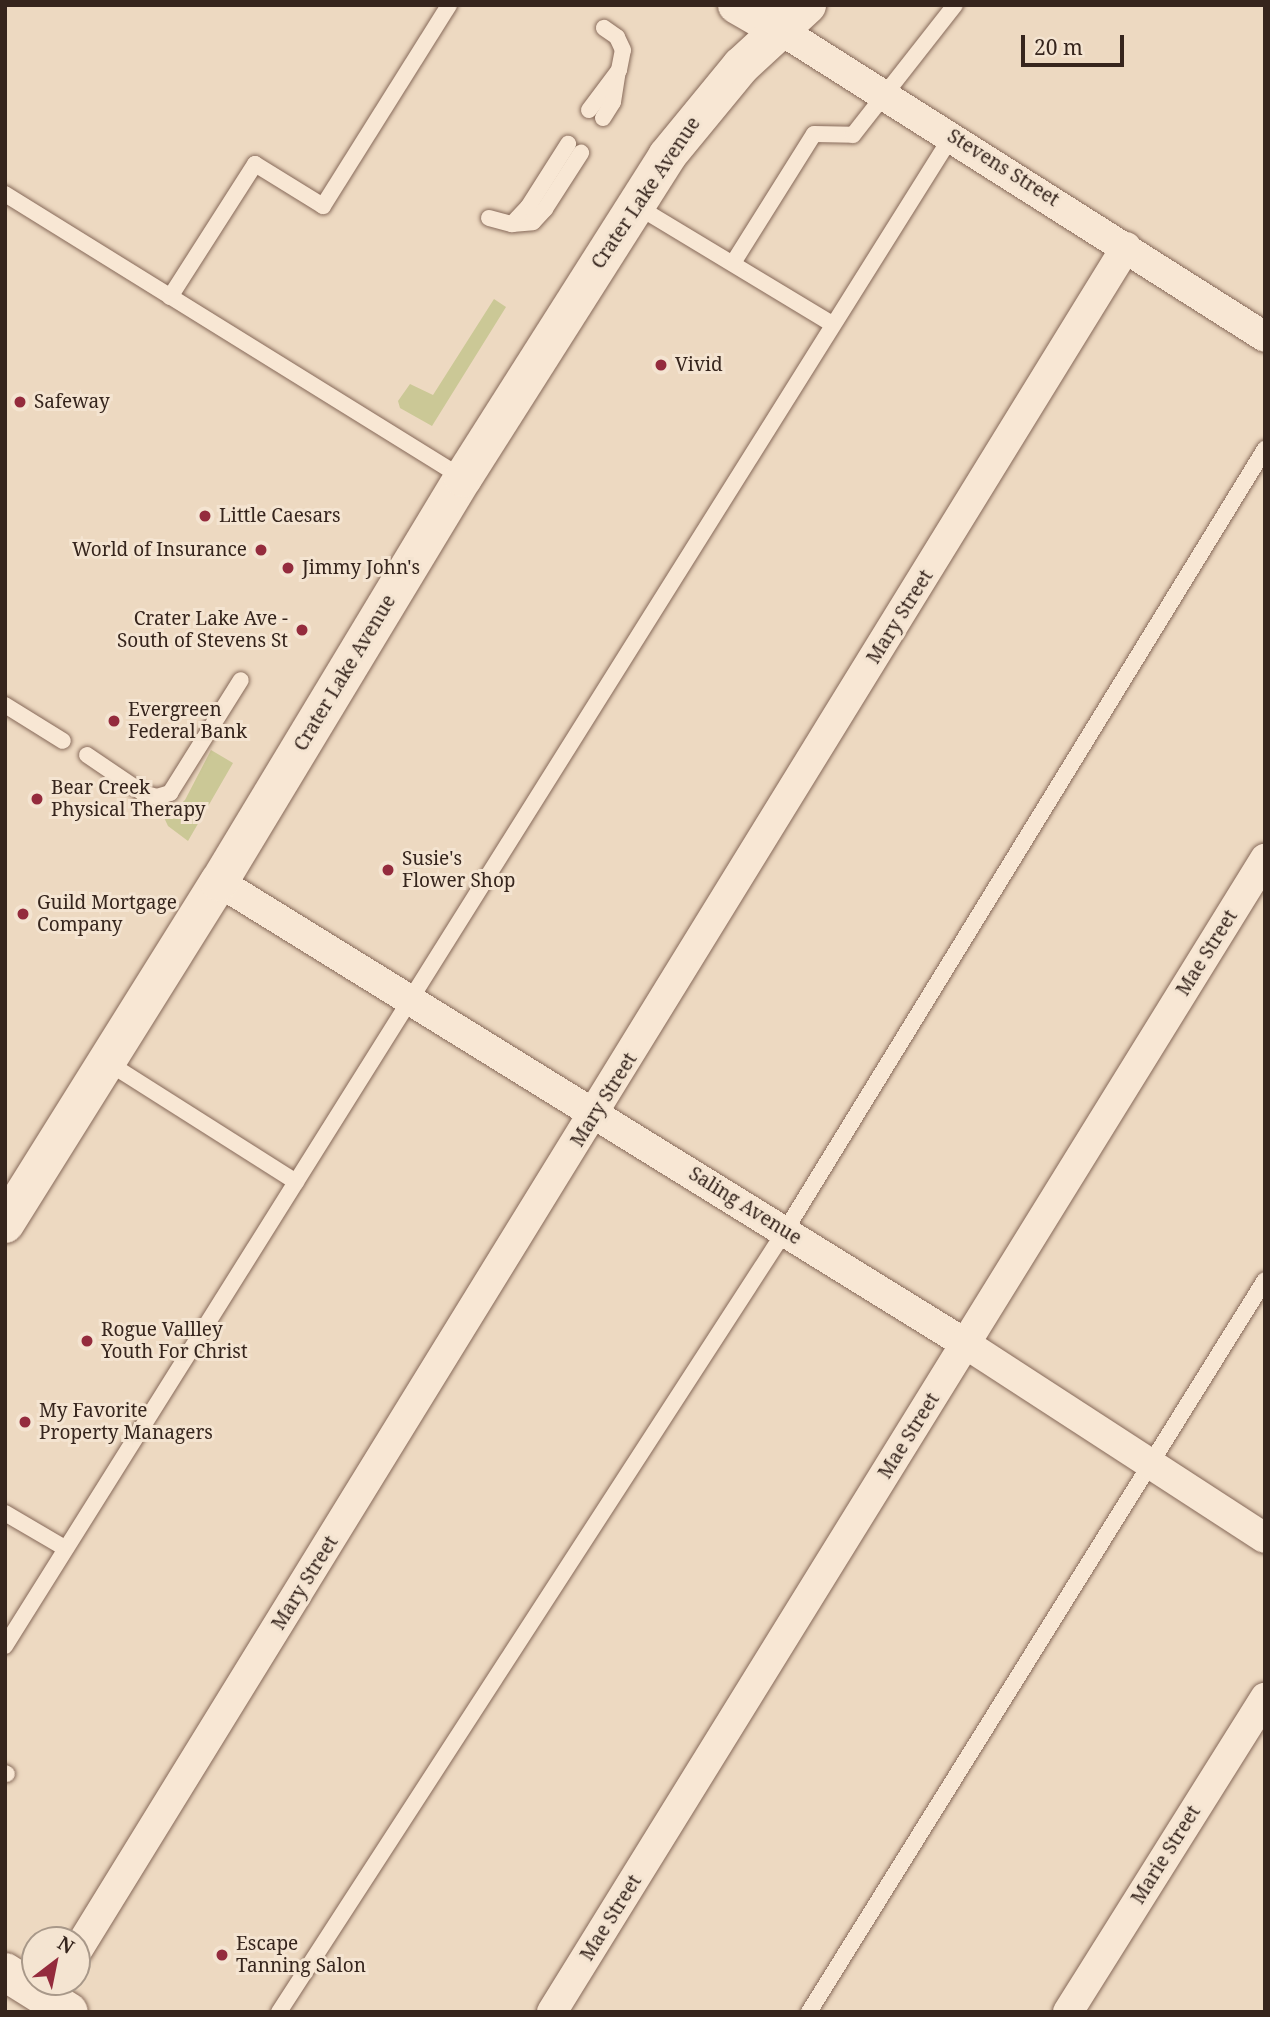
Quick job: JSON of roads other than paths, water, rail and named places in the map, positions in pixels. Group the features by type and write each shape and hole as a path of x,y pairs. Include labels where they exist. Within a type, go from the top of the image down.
{"main road":[{"name":"Stevens Street","path":"737,5 793,17"},
{"name":"Crater Lake Avenue","path":"10,1208 107,1062 463,478 635,205 703,109 793,17"},
{"path":"5,1972 58,1998"}],"street":[{"name":"Stevens Street","path":"793,17 885,93 1265,337"},
{"name":"Mary Street","path":"91,1928 595,1115 1126,247"},
{"name":"Mae Street","path":"552,2012 1265,859"},
{"name":"Saling Avenue","path":"219,882 966,1344 1265,1538"},
{"name":"Marie Street","path":"1068,2012 1265,1698"}],"lane":[{"path":"170,297 255,164 323,206 449,5"},
{"path":"733,263 814,134 853,135 955,5"},
{"path":"596,114 613,102 623,50 617,37 604,28"},
{"path":"5,1646 952,135"},
{"path":"489,218 512,224 575,149"},
{"path":"5,194 463,478"},
{"path":"635,205 832,324"},
{"path":"279,2012 785,1231 1265,449"},
{"path":"87,755 143,793 157,797 170,793 241,680"},
{"path":"5,705 63,741"},
{"path":"107,1062 296,1182"},
{"path":"809,2012 1265,1280"},
{"path":"5,1513 65,1548"}],"place":[{"name":"Vivid","path":"661,365"},
{"name":"Safeway","path":"20,402"},
{"name":"Little Caesars","path":"205,516"},
{"name":"World of Insurance","path":"261,550"},
{"name":"Jimmy John's","path":"288,568"},
{"name":"Crater Lake Ave - South of Stevens St","path":"302,630"},
{"name":"Evergreen Federal Bank","path":"114,721"},
{"name":"Bear Creek Physical Therapy","path":"37,799"},
{"name":"Susie's Flower Shop","path":"388,870"},
{"name":"Guild Mortgage Company","path":"23,914"},
{"name":"Rogue Vallley Youth For Christ","path":"87,1341"},
{"name":"My Favorite Property Managers","path":"25,1422"},
{"name":"Escape Tanning Salon","path":"222,1955"}]}
